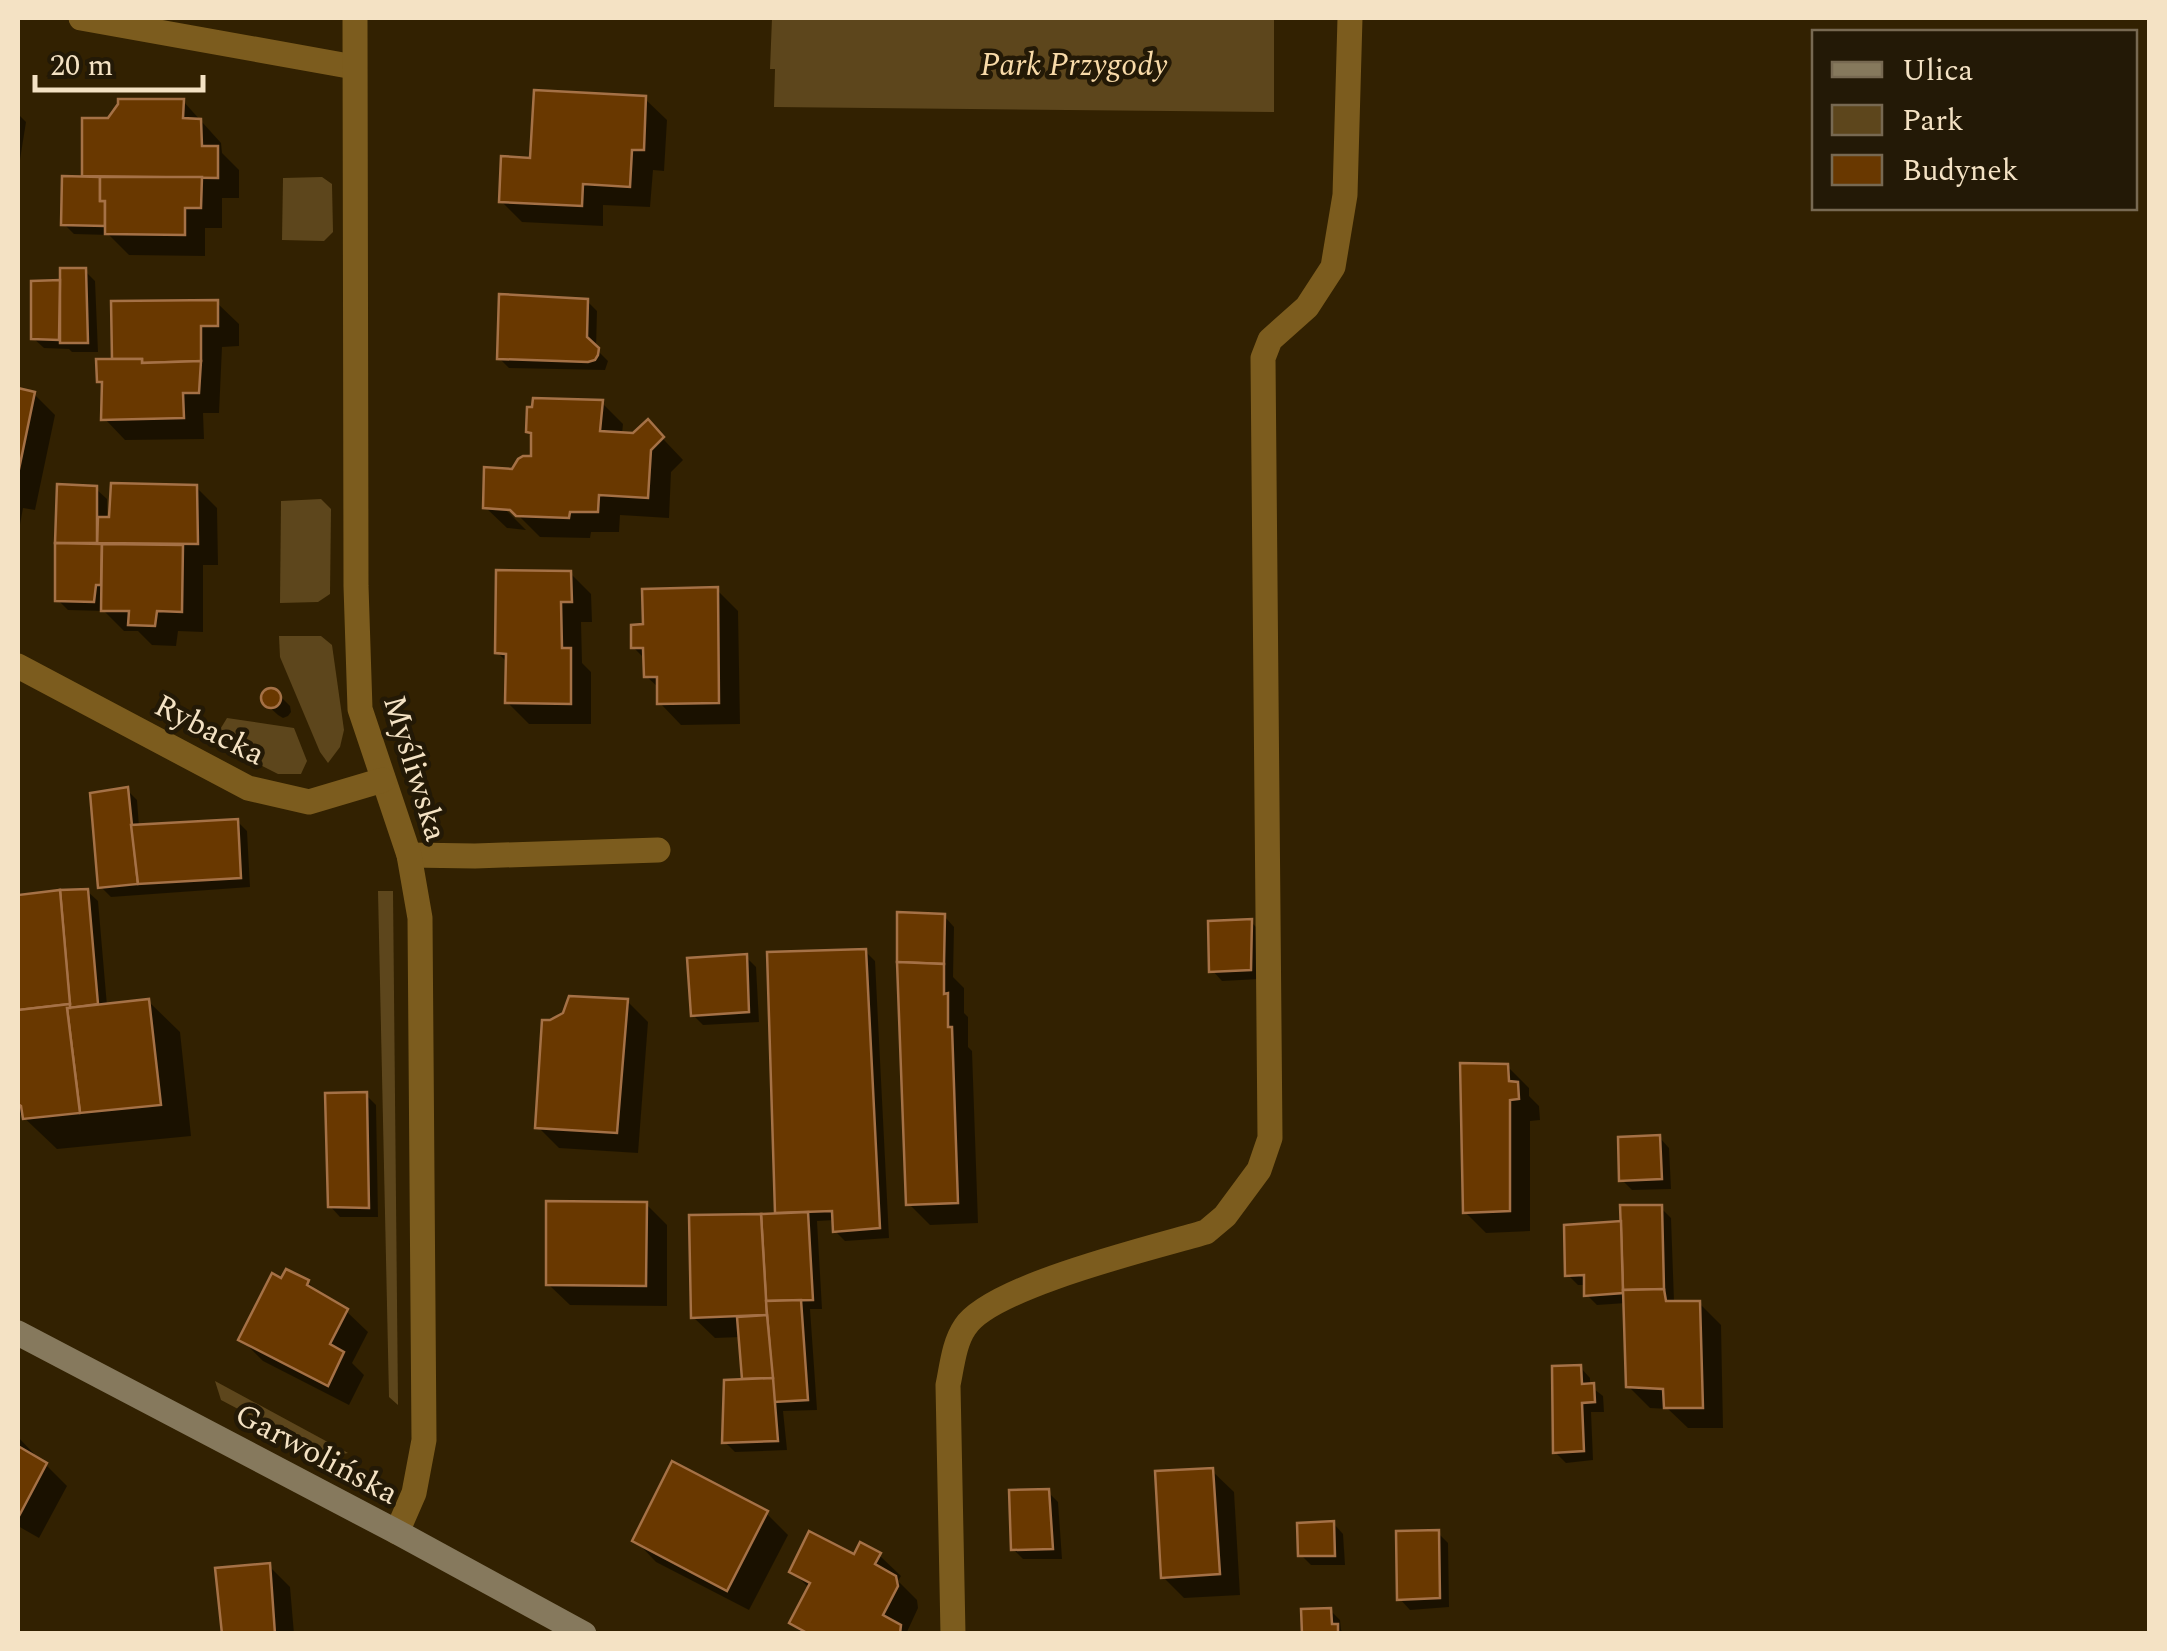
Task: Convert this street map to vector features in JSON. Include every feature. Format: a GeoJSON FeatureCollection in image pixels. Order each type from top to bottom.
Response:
{"type":"FeatureCollection","features":[{"type":"Feature","properties":{"kind":"main road","name":"Garwolińska"},"geometry":{"type":"LineString","coordinates":[[18,1333],[584,1634]]}},
{"type":"Feature","properties":{"kind":"street"},"geometry":{"type":"LineString","coordinates":[[81,18],[354,67]]}},
{"type":"Feature","properties":{"kind":"street","name":"Myśliwska"},"geometry":{"type":"LineString","coordinates":[[355,18],[356,586],[360,708],[409,854],[420,918],[424,1440],[414,1493],[397,1532]]}},
{"type":"Feature","properties":{"kind":"street"},"geometry":{"type":"LineString","coordinates":[[952,1634],[948,1386],[954,1352],[965,1326],[983,1309],[1036,1283],[1206,1232],[1226,1216],[1259,1170],[1270,1138],[1263,358],[1270,340],[1306,307],[1333,267],[1345,195],[1350,18]]}},
{"type":"Feature","properties":{"kind":"street","name":"Rybacka"},"geometry":{"type":"LineString","coordinates":[[18,666],[248,788],[310,802],[383,780]]}},
{"type":"Feature","properties":{"kind":"street"},"geometry":{"type":"LineString","coordinates":[[409,854],[475,856],[658,850]]}},
{"type":"Feature","properties":{"kind":"green space","name":"Park Przygody"},"geometry":{"type":"Polygon","coordinates":[[[772,18],[1274,18],[1274,112],[774,107],[775,69],[770,69],[772,18]]]}},
{"type":"Feature","properties":{"kind":"green space"},"geometry":{"type":"Polygon","coordinates":[[[322,177],[332,184],[333,232],[324,241],[282,240],[283,178],[322,177]]]}},
{"type":"Feature","properties":{"kind":"green space"},"geometry":{"type":"Polygon","coordinates":[[[321,499],[331,509],[330,594],[318,602],[280,603],[281,501],[321,499]]]}},
{"type":"Feature","properties":{"kind":"green space"},"geometry":{"type":"Polygon","coordinates":[[[279,636],[321,636],[332,645],[344,730],[340,747],[328,763],[280,657],[279,636]]]}},
{"type":"Feature","properties":{"kind":"green space"},"geometry":{"type":"Polygon","coordinates":[[[227,718],[294,728],[307,761],[301,774],[278,774],[213,741],[227,718]]]}},
{"type":"Feature","properties":{"kind":"green space"},"geometry":{"type":"Polygon","coordinates":[[[378,891],[393,891],[398,1405],[389,1397],[378,891]]]}},
{"type":"Feature","properties":{"kind":"green space"},"geometry":{"type":"Polygon","coordinates":[[[215,1381],[348,1453],[321,1453],[221,1400],[215,1381]]]}},
{"type":"Feature","properties":{"kind":"building"},"geometry":{"type":"Polygon","coordinates":[[[534,90],[646,96],[644,150],[632,150],[630,187],[583,184],[582,206],[499,202],[501,156],[530,158],[534,90]]]}},
{"type":"Feature","properties":{"kind":"building"},"geometry":{"type":"Polygon","coordinates":[[[118,99],[184,99],[183,118],[201,119],[202,146],[218,146],[218,178],[82,176],[82,118],[108,118],[118,99]]]}},
{"type":"Feature","properties":{"kind":"building"},"geometry":{"type":"Polygon","coordinates":[[[62,176],[100,177],[105,226],[61,225],[62,176]]]}},
{"type":"Feature","properties":{"kind":"building"},"geometry":{"type":"Polygon","coordinates":[[[100,177],[202,177],[201,208],[185,208],[185,235],[105,234],[100,177]]]}},
{"type":"Feature","properties":{"kind":"building"},"geometry":{"type":"Polygon","coordinates":[[[60,268],[86,268],[88,343],[60,343],[60,268]]]}},
{"type":"Feature","properties":{"kind":"building"},"geometry":{"type":"Polygon","coordinates":[[[60,280],[59,340],[31,339],[31,281],[60,280]]]}},
{"type":"Feature","properties":{"kind":"building"},"geometry":{"type":"Polygon","coordinates":[[[499,294],[588,299],[587,337],[599,348],[595,360],[497,359],[499,294]]]}},
{"type":"Feature","properties":{"kind":"building"},"geometry":{"type":"Polygon","coordinates":[[[218,300],[218,326],[201,326],[201,361],[142,363],[142,359],[112,359],[111,301],[218,300]]]}},
{"type":"Feature","properties":{"kind":"building"},"geometry":{"type":"Polygon","coordinates":[[[96,359],[142,359],[142,363],[201,361],[199,393],[183,393],[184,418],[101,420],[102,382],[97,382],[96,359]]]}},
{"type":"Feature","properties":{"kind":"building"},"geometry":{"type":"Polygon","coordinates":[[[18,388],[35,392],[18,474],[18,388]]]}},
{"type":"Feature","properties":{"kind":"building"},"geometry":{"type":"Polygon","coordinates":[[[533,398],[603,400],[600,431],[633,433],[648,419],[664,437],[651,450],[648,498],[599,495],[598,512],[570,512],[569,518],[516,516],[510,510],[483,508],[484,467],[512,469],[518,459],[531,456],[531,433],[526,432],[527,407],[532,407],[533,398]]]}},
{"type":"Feature","properties":{"kind":"building"},"geometry":{"type":"Polygon","coordinates":[[[111,483],[197,485],[198,544],[97,543],[98,517],[109,517],[111,483]]]}},
{"type":"Feature","properties":{"kind":"building"},"geometry":{"type":"Polygon","coordinates":[[[57,484],[97,486],[97,543],[55,543],[57,484]]]}},
{"type":"Feature","properties":{"kind":"building"},"geometry":{"type":"Polygon","coordinates":[[[55,543],[102,544],[101,585],[96,585],[94,602],[55,601],[55,543]]]}},
{"type":"Feature","properties":{"kind":"building"},"geometry":{"type":"Polygon","coordinates":[[[102,544],[183,545],[182,612],[157,611],[155,626],[128,625],[129,611],[101,611],[102,544]]]}},
{"type":"Feature","properties":{"kind":"building"},"geometry":{"type":"Polygon","coordinates":[[[496,570],[571,571],[572,602],[561,602],[562,648],[571,648],[571,704],[505,703],[506,654],[495,653],[496,570]]]}},
{"type":"Feature","properties":{"kind":"building"},"geometry":{"type":"Polygon","coordinates":[[[718,587],[719,703],[657,704],[657,677],[644,677],[643,648],[631,648],[631,625],[643,624],[642,589],[718,587]]]}},
{"type":"Feature","properties":{"kind":"building"},"geometry":{"type":"Polygon","coordinates":[[[271,688],[281,698],[271,708],[261,698],[271,688]]]}},
{"type":"Feature","properties":{"kind":"building"},"geometry":{"type":"Polygon","coordinates":[[[128,787],[138,884],[98,888],[90,793],[128,787]]]}},
{"type":"Feature","properties":{"kind":"building"},"geometry":{"type":"Polygon","coordinates":[[[238,819],[241,878],[138,884],[131,825],[238,819]]]}},
{"type":"Feature","properties":{"kind":"building"},"geometry":{"type":"Polygon","coordinates":[[[88,889],[98,1004],[70,1008],[60,890],[88,889]]]}},
{"type":"Feature","properties":{"kind":"building"},"geometry":{"type":"Polygon","coordinates":[[[60,890],[70,1004],[18,1010],[18,895],[60,890]]]}},
{"type":"Feature","properties":{"kind":"building"},"geometry":{"type":"Polygon","coordinates":[[[897,912],[945,914],[944,964],[897,962],[897,912]]]}},
{"type":"Feature","properties":{"kind":"building"},"geometry":{"type":"Polygon","coordinates":[[[1252,919],[1251,970],[1209,972],[1208,921],[1252,919]]]}},
{"type":"Feature","properties":{"kind":"building"},"geometry":{"type":"Polygon","coordinates":[[[866,949],[880,1228],[833,1232],[832,1211],[775,1213],[767,952],[866,949]]]}},
{"type":"Feature","properties":{"kind":"building"},"geometry":{"type":"Polygon","coordinates":[[[747,954],[749,1012],[691,1016],[687,958],[747,954]]]}},
{"type":"Feature","properties":{"kind":"building"},"geometry":{"type":"Polygon","coordinates":[[[897,962],[944,964],[948,1027],[952,1027],[958,1203],[906,1205],[897,962]]]}},
{"type":"Feature","properties":{"kind":"building"},"geometry":{"type":"Polygon","coordinates":[[[569,996],[628,999],[617,1133],[535,1128],[542,1020],[563,1013],[569,996]]]}},
{"type":"Feature","properties":{"kind":"building"},"geometry":{"type":"Polygon","coordinates":[[[149,999],[161,1105],[80,1113],[67,1008],[149,999]]]}},
{"type":"Feature","properties":{"kind":"building"},"geometry":{"type":"Polygon","coordinates":[[[70,1004],[67,1008],[80,1113],[23,1119],[18,1104],[18,1010],[70,1004]]]}},
{"type":"Feature","properties":{"kind":"building"},"geometry":{"type":"Polygon","coordinates":[[[1460,1063],[1508,1064],[1509,1081],[1518,1082],[1519,1099],[1510,1100],[1510,1211],[1463,1213],[1460,1063]]]}},
{"type":"Feature","properties":{"kind":"building"},"geometry":{"type":"Polygon","coordinates":[[[367,1092],[369,1208],[328,1207],[325,1093],[367,1092]]]}},
{"type":"Feature","properties":{"kind":"building"},"geometry":{"type":"Polygon","coordinates":[[[1660,1135],[1662,1179],[1619,1181],[1618,1137],[1660,1135]]]}},
{"type":"Feature","properties":{"kind":"building"},"geometry":{"type":"Polygon","coordinates":[[[546,1201],[647,1202],[646,1286],[546,1285],[546,1201]]]}},
{"type":"Feature","properties":{"kind":"building"},"geometry":{"type":"Polygon","coordinates":[[[1620,1205],[1662,1205],[1664,1289],[1623,1290],[1620,1205]]]}},
{"type":"Feature","properties":{"kind":"building"},"geometry":{"type":"Polygon","coordinates":[[[808,1212],[813,1300],[766,1301],[761,1214],[808,1212]]]}},
{"type":"Feature","properties":{"kind":"building"},"geometry":{"type":"Polygon","coordinates":[[[761,1214],[767,1315],[691,1318],[689,1215],[761,1214]]]}},
{"type":"Feature","properties":{"kind":"building"},"geometry":{"type":"Polygon","coordinates":[[[1621,1221],[1623,1293],[1584,1296],[1584,1275],[1565,1276],[1564,1225],[1621,1221]]]}},
{"type":"Feature","properties":{"kind":"building"},"geometry":{"type":"Polygon","coordinates":[[[286,1269],[309,1280],[307,1285],[348,1309],[330,1344],[344,1352],[328,1386],[238,1340],[272,1273],[281,1278],[286,1269]]]}},
{"type":"Feature","properties":{"kind":"building"},"geometry":{"type":"Polygon","coordinates":[[[1664,1289],[1666,1301],[1700,1301],[1703,1408],[1664,1408],[1663,1389],[1626,1387],[1623,1290],[1664,1289]]]}},
{"type":"Feature","properties":{"kind":"building"},"geometry":{"type":"Polygon","coordinates":[[[801,1300],[808,1400],[774,1402],[766,1301],[801,1300]]]}},
{"type":"Feature","properties":{"kind":"building"},"geometry":{"type":"Polygon","coordinates":[[[767,1315],[773,1378],[742,1379],[737,1317],[767,1315]]]}},
{"type":"Feature","properties":{"kind":"building"},"geometry":{"type":"Polygon","coordinates":[[[1581,1365],[1582,1384],[1594,1383],[1595,1402],[1582,1403],[1584,1451],[1553,1453],[1552,1366],[1581,1365]]]}},
{"type":"Feature","properties":{"kind":"building"},"geometry":{"type":"Polygon","coordinates":[[[773,1378],[778,1441],[722,1443],[724,1380],[773,1378]]]}},
{"type":"Feature","properties":{"kind":"building"},"geometry":{"type":"Polygon","coordinates":[[[18,1446],[47,1463],[18,1518],[18,1446]]]}},
{"type":"Feature","properties":{"kind":"building"},"geometry":{"type":"Polygon","coordinates":[[[672,1461],[768,1511],[727,1591],[632,1541],[672,1461]]]}},
{"type":"Feature","properties":{"kind":"building"},"geometry":{"type":"Polygon","coordinates":[[[1213,1468],[1220,1574],[1161,1578],[1155,1471],[1213,1468]]]}},
{"type":"Feature","properties":{"kind":"building"},"geometry":{"type":"Polygon","coordinates":[[[1049,1489],[1053,1549],[1011,1550],[1009,1490],[1049,1489]]]}},
{"type":"Feature","properties":{"kind":"building"},"geometry":{"type":"Polygon","coordinates":[[[1334,1521],[1335,1556],[1298,1556],[1297,1523],[1334,1521]]]}},
{"type":"Feature","properties":{"kind":"building"},"geometry":{"type":"Polygon","coordinates":[[[1439,1530],[1440,1598],[1397,1600],[1396,1531],[1439,1530]]]}},
{"type":"Feature","properties":{"kind":"building"},"geometry":{"type":"Polygon","coordinates":[[[809,1531],[854,1554],[860,1542],[881,1553],[875,1564],[896,1576],[898,1586],[883,1615],[901,1625],[900,1634],[809,1634],[789,1623],[810,1583],[789,1572],[809,1531]]]}},
{"type":"Feature","properties":{"kind":"building"},"geometry":{"type":"Polygon","coordinates":[[[270,1563],[275,1634],[222,1634],[215,1568],[270,1563]]]}},
{"type":"Feature","properties":{"kind":"building"},"geometry":{"type":"Polygon","coordinates":[[[1331,1608],[1332,1624],[1338,1624],[1338,1634],[1302,1634],[1301,1609],[1331,1608]]]}}]}
